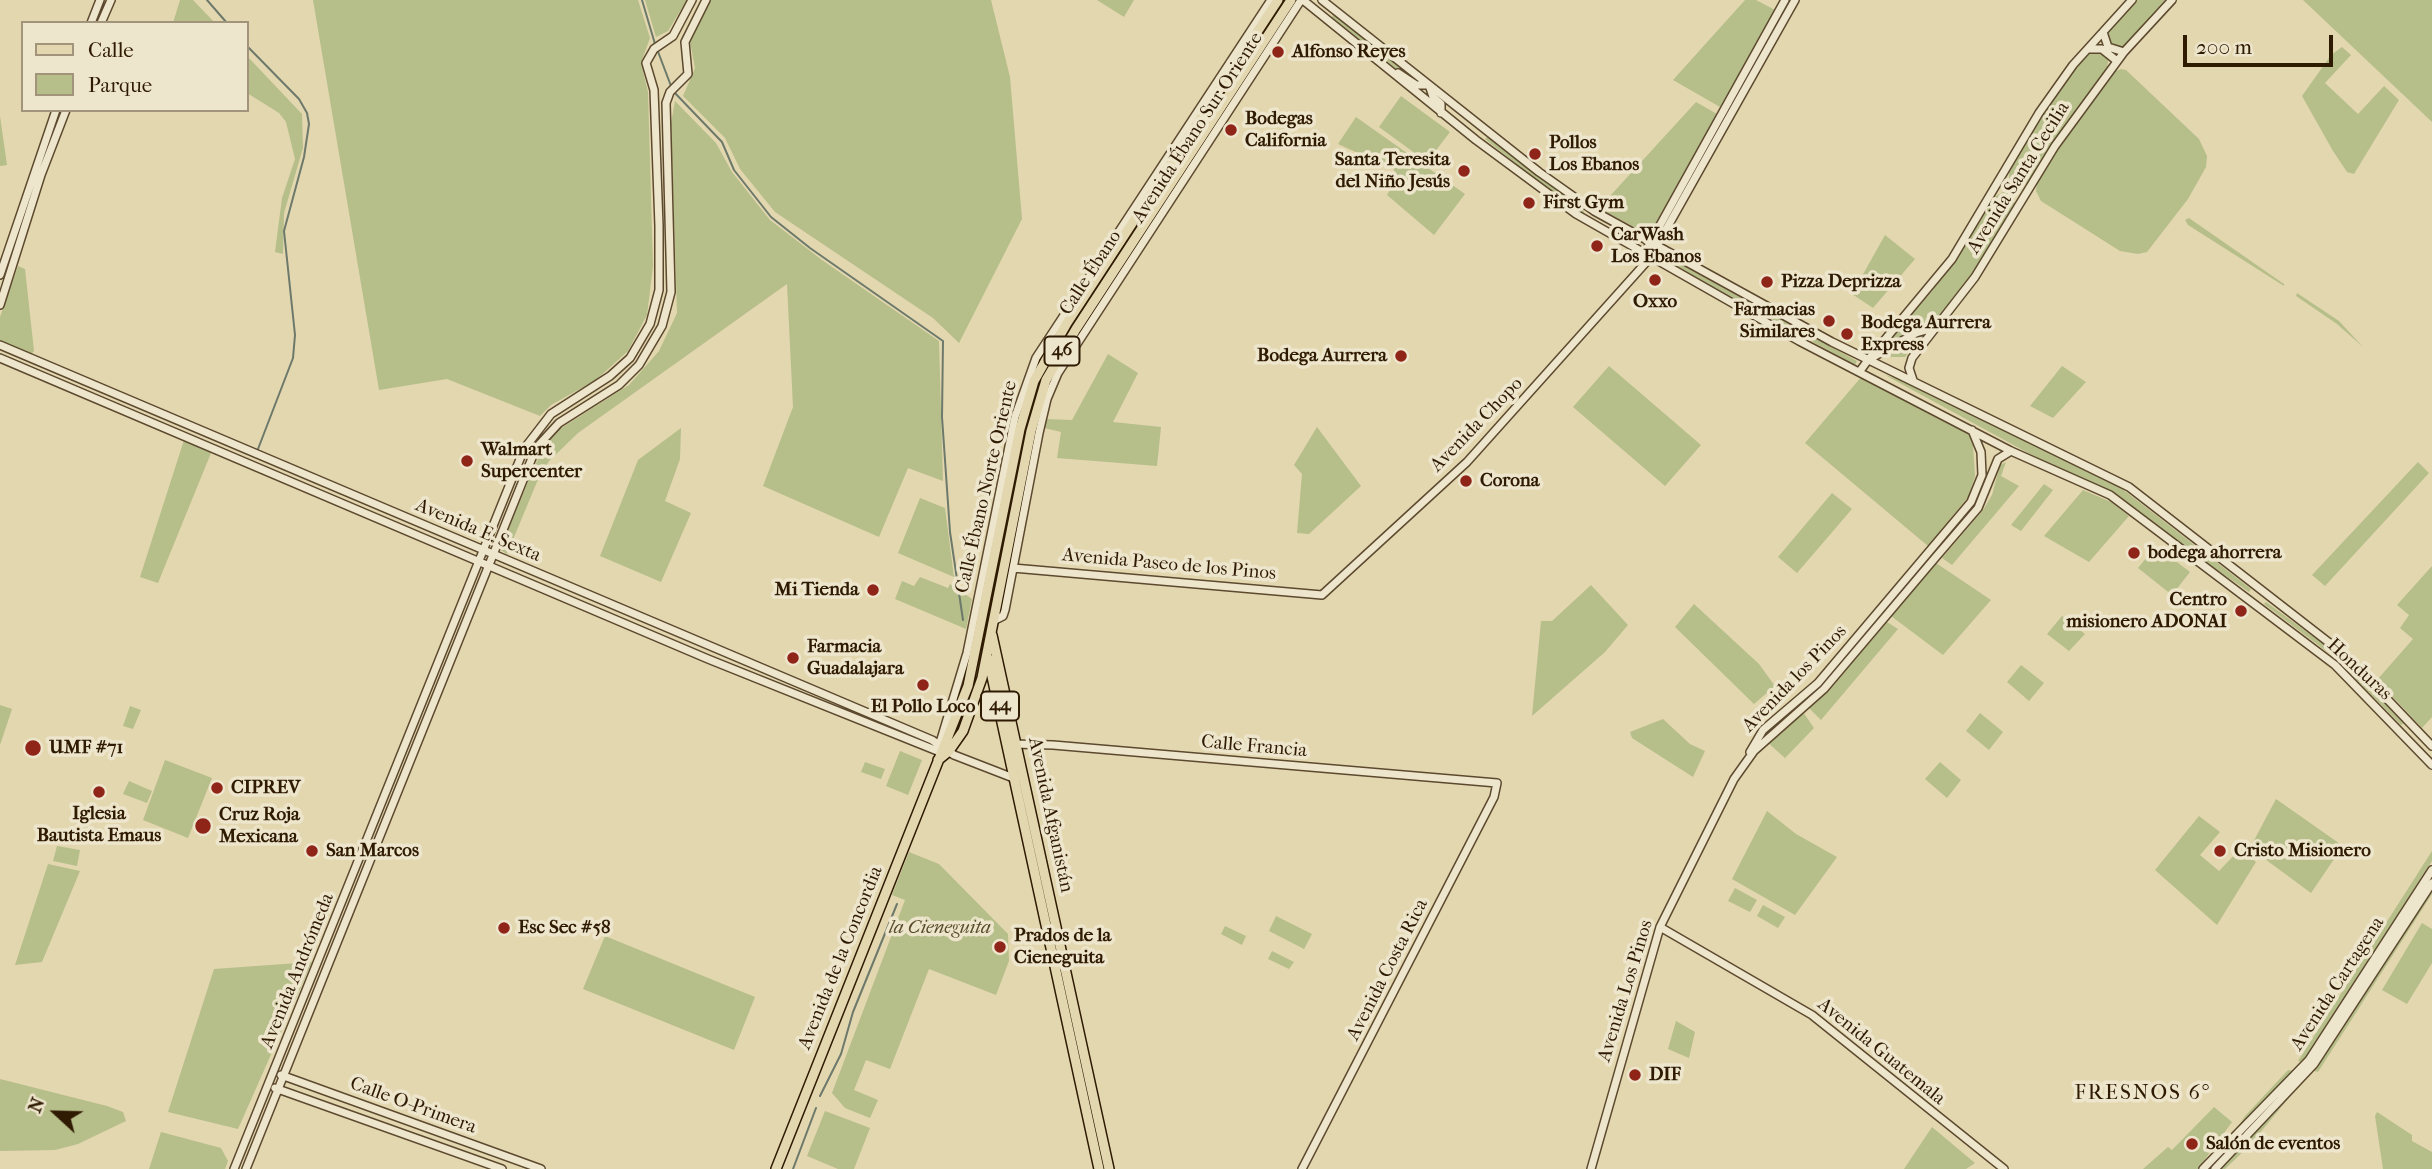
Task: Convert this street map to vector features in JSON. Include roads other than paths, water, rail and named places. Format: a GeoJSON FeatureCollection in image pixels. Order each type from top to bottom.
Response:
{"type":"FeatureCollection","features":[{"type":"Feature","properties":{"kind":"main road","name":"Calle Ébano"},"geometry":{"type":"LineString","coordinates":[[944,752],[968,686],[981,635],[991,582],[992,548],[1020,429],[1041,365],[1278,0]]}},
{"type":"Feature","properties":{"kind":"main road","name":"Calle Ébano"},"geometry":{"type":"LineString","coordinates":[[944,752],[971,712],[987,655],[1020,508],[1039,398],[1055,361],[1291,0]]}},
{"type":"Feature","properties":{"kind":"main road"},"geometry":{"type":"LineString","coordinates":[[979,592],[991,582]]}},
{"type":"Feature","properties":{"kind":"main road","name":"Avenida Afganistán"},"geometry":{"type":"LineString","coordinates":[[992,634],[1019,780],[1099,1169]]}},
{"type":"Feature","properties":{"kind":"main road","name":"Avenida Afganistán"},"geometry":{"type":"LineString","coordinates":[[981,635],[1012,744]]}},
{"type":"Feature","properties":{"kind":"main road","name":"Avenida de la Concordia"},"geometry":{"type":"LineString","coordinates":[[776,1169],[944,752]]}},
{"type":"Feature","properties":{"kind":"main road","name":"Avenida Afganistán"},"geometry":{"type":"LineString","coordinates":[[1019,780],[1109,1169]]}},
{"type":"Feature","properties":{"kind":"street"},"geometry":{"type":"LineString","coordinates":[[92,21],[100,0]]}},
{"type":"Feature","properties":{"kind":"street"},"geometry":{"type":"LineString","coordinates":[[103,21],[111,0]]}},
{"type":"Feature","properties":{"kind":"street"},"geometry":{"type":"LineString","coordinates":[[692,0],[666,41],[653,49],[646,63],[652,85],[670,92],[678,86],[689,68],[685,47],[689,32],[706,0]]}},
{"type":"Feature","properties":{"kind":"street","name":"Calle Ébano Norte Oriente"},"geometry":{"type":"LineString","coordinates":[[944,752],[979,592],[992,548],[1021,395],[1036,358],[1271,0]]}},
{"type":"Feature","properties":{"kind":"street"},"geometry":{"type":"LineString","coordinates":[[1302,0],[1391,71],[1416,85],[1429,85]]}},
{"type":"Feature","properties":{"kind":"street","name":"Avenida Ébano Sur Oriente"},"geometry":{"type":"LineString","coordinates":[[995,620],[1004,614],[1020,508],[1047,399],[1058,373],[1302,0]]}},
{"type":"Feature","properties":{"kind":"street"},"geometry":{"type":"LineString","coordinates":[[1322,0],[1566,193],[1868,360],[2129,487],[2257,590],[2257,595],[2250,600]]}},
{"type":"Feature","properties":{"kind":"street","name":"Avenida Chopo"},"geometry":{"type":"LineString","coordinates":[[1654,244],[1785,0]]}},
{"type":"Feature","properties":{"kind":"street","name":"Avenida Chopo"},"geometry":{"type":"LineString","coordinates":[[1322,595],[1467,462],[1642,264],[1795,0]]}},
{"type":"Feature","properties":{"kind":"street","name":"Avenida Santa Cecilia"},"geometry":{"type":"LineString","coordinates":[[1860,371],[1952,259],[2039,113],[2088,49],[2132,0]]}},
{"type":"Feature","properties":{"kind":"street","name":"Avenida Santa Cecilia"},"geometry":{"type":"LineString","coordinates":[[1913,381],[1909,368],[1912,358],[1939,326],[1994,249],[2055,146],[2124,52],[2172,0]]}},
{"type":"Feature","properties":{"kind":"street"},"geometry":{"type":"LineString","coordinates":[[2103,31],[2108,47],[2124,52]]}},
{"type":"Feature","properties":{"kind":"street"},"geometry":{"type":"LineString","coordinates":[[666,41],[685,47]]}},
{"type":"Feature","properties":{"kind":"street"},"geometry":{"type":"LineString","coordinates":[[2088,49],[2102,49],[2117,61]]}},
{"type":"Feature","properties":{"kind":"street","name":"Honduras"},"geometry":{"type":"LineString","coordinates":[[1391,71],[1441,113],[1558,202],[1647,255],[2011,451],[2109,495],[2335,665],[2432,765]]}},
{"type":"Feature","properties":{"kind":"street","name":"Avenida Andrómeda"},"geometry":{"type":"LineString","coordinates":[[234,1169],[524,449],[539,425],[610,376],[630,358],[650,324],[659,290],[652,85]]}},
{"type":"Feature","properties":{"kind":"street"},"geometry":{"type":"LineString","coordinates":[[1429,85],[1433,97],[1441,104],[1441,113]]}},
{"type":"Feature","properties":{"kind":"street","name":"Avenida Andrómeda"},"geometry":{"type":"LineString","coordinates":[[246,1169],[536,448],[559,423],[619,385],[639,365],[662,326],[671,292],[666,103],[670,92]]}},
{"type":"Feature","properties":{"kind":"street"},"geometry":{"type":"LineString","coordinates":[[0,275],[55,112]]}},
{"type":"Feature","properties":{"kind":"street"},"geometry":{"type":"LineString","coordinates":[[0,305],[41,175],[65,112]]}},
{"type":"Feature","properties":{"kind":"street"},"geometry":{"type":"LineString","coordinates":[[1904,318],[1908,330],[1916,333]]}},
{"type":"Feature","properties":{"kind":"street"},"geometry":{"type":"LineString","coordinates":[[1868,360],[1916,333],[1939,326]]}},
{"type":"Feature","properties":{"kind":"street","name":"Avenida E. Sexta"},"geometry":{"type":"LineString","coordinates":[[0,345],[483,550],[944,752]]}},
{"type":"Feature","properties":{"kind":"street","name":"Avenida E. Sexta"},"geometry":{"type":"LineString","coordinates":[[0,358],[488,564],[944,752]]}},
{"type":"Feature","properties":{"kind":"street","name":"Avenida los Pinos"},"geometry":{"type":"LineString","coordinates":[[1749,756],[1763,730],[1818,683],[1961,516],[1979,486],[1981,452],[1978,438],[1971,428]]}},
{"type":"Feature","properties":{"kind":"street","name":"Avenida los Pinos"},"geometry":{"type":"LineString","coordinates":[[1749,756],[1824,689],[1978,508],[1988,489],[1997,459],[2011,451]]}},
{"type":"Feature","properties":{"kind":"street"},"geometry":{"type":"LineString","coordinates":[[1979,486],[1988,489]]}},
{"type":"Feature","properties":{"kind":"street","name":"Honduras"},"geometry":{"type":"LineString","coordinates":[[2230,566],[2345,655],[2430,744]]}},
{"type":"Feature","properties":{"kind":"street","name":"Avenida Paseo de los Pinos"},"geometry":{"type":"LineString","coordinates":[[1013,568],[1322,595]]}},
{"type":"Feature","properties":{"kind":"street"},"geometry":{"type":"LineString","coordinates":[[2401,731],[2410,724]]}},
{"type":"Feature","properties":{"kind":"street","name":"Calle Francia"},"geometry":{"type":"LineString","coordinates":[[1012,744],[1497,783]]}},
{"type":"Feature","properties":{"kind":"street"},"geometry":{"type":"LineString","coordinates":[[2415,747],[2430,744]]}},
{"type":"Feature","properties":{"kind":"street"},"geometry":{"type":"LineString","coordinates":[[944,752],[1019,780]]}},
{"type":"Feature","properties":{"kind":"street","name":"Avenida Los Pinos"},"geometry":{"type":"LineString","coordinates":[[1591,1169],[1660,927],[1749,756]]}},
{"type":"Feature","properties":{"kind":"street","name":"Avenida Costa Rica"},"geometry":{"type":"LineString","coordinates":[[1302,1169],[1494,797],[1497,783]]}},
{"type":"Feature","properties":{"kind":"street","name":"Avenida Cartagena"},"geometry":{"type":"LineString","coordinates":[[2203,1169],[2309,1060],[2432,870]]}},
{"type":"Feature","properties":{"kind":"street","name":"Avenida Cartagena"},"geometry":{"type":"LineString","coordinates":[[2215,1169],[2314,1064],[2432,883]]}},
{"type":"Feature","properties":{"kind":"street","name":"Avenida Guatemala"},"geometry":{"type":"LineString","coordinates":[[1660,927],[1812,1015],[2004,1169]]}},
{"type":"Feature","properties":{"kind":"street","name":"Calle O-Primera"},"geometry":{"type":"LineString","coordinates":[[274,1073],[541,1169]]}},
{"type":"Feature","properties":{"kind":"street","name":"Calle O-Primera"},"geometry":{"type":"LineString","coordinates":[[268,1086],[502,1169]]}},
{"type":"Feature","properties":{"kind":"waterway"},"geometry":{"type":"LineString","coordinates":[[207,0],[225,21]]}},
{"type":"Feature","properties":{"kind":"waterway"},"geometry":{"type":"LineString","coordinates":[[642,0],[655,44]]}},
{"type":"Feature","properties":{"kind":"waterway"},"geometry":{"type":"LineString","coordinates":[[248,47],[299,99],[307,113],[309,124],[304,157],[284,231],[295,335],[293,358],[258,449]]}},
{"type":"Feature","properties":{"kind":"waterway"},"geometry":{"type":"LineString","coordinates":[[657,49],[671,86]]}},
{"type":"Feature","properties":{"kind":"waterway"},"geometry":{"type":"LineString","coordinates":[[673,91],[722,142],[734,170],[771,217],[810,248],[943,341],[942,417],[950,532],[963,620]]}},
{"type":"Feature","properties":{"kind":"waterway"},"geometry":{"type":"LineString","coordinates":[[820,1096],[841,1054],[853,1012],[897,904]]}},
{"type":"Feature","properties":{"kind":"waterway"},"geometry":{"type":"LineString","coordinates":[[793,1169],[816,1108]]}},
{"type":"Feature","properties":{"kind":"place","name":"Alfonso Reyes"},"geometry":{"type":"Point","coordinates":[1278,52]}},
{"type":"Feature","properties":{"kind":"place","name":"Bodegas California"},"geometry":{"type":"Point","coordinates":[1231,130]}},
{"type":"Feature","properties":{"kind":"place","name":"Pollos Los Ebanos"},"geometry":{"type":"Point","coordinates":[1535,154]}},
{"type":"Feature","properties":{"kind":"place","name":"Santa Teresita del Niño Jesús"},"geometry":{"type":"Point","coordinates":[1464,171]}},
{"type":"Feature","properties":{"kind":"place","name":"First Gym"},"geometry":{"type":"Point","coordinates":[1529,203]}},
{"type":"Feature","properties":{"kind":"place","name":"CarWash Los Ebanos"},"geometry":{"type":"Point","coordinates":[1597,246]}},
{"type":"Feature","properties":{"kind":"place","name":"Oxxo"},"geometry":{"type":"Point","coordinates":[1655,280]}},
{"type":"Feature","properties":{"kind":"place","name":"Pizza Deprizza"},"geometry":{"type":"Point","coordinates":[1767,282]}},
{"type":"Feature","properties":{"kind":"place","name":"Farmacias Similares"},"geometry":{"type":"Point","coordinates":[1829,321]}},
{"type":"Feature","properties":{"kind":"place","name":"Bodega Aurrera Express"},"geometry":{"type":"Point","coordinates":[1847,334]}},
{"type":"Feature","properties":{"kind":"place","name":"Bodega Aurrera"},"geometry":{"type":"Point","coordinates":[1401,356]}},
{"type":"Feature","properties":{"kind":"place","name":"Walmart Supercenter"},"geometry":{"type":"Point","coordinates":[467,461]}},
{"type":"Feature","properties":{"kind":"place","name":"Corona"},"geometry":{"type":"Point","coordinates":[1466,481]}},
{"type":"Feature","properties":{"kind":"place","name":"bodega ahorrera"},"geometry":{"type":"Point","coordinates":[2134,553]}},
{"type":"Feature","properties":{"kind":"place","name":"Mi Tienda"},"geometry":{"type":"Point","coordinates":[873,590]}},
{"type":"Feature","properties":{"kind":"place","name":"Centro misionero ADONAI"},"geometry":{"type":"Point","coordinates":[2241,611]}},
{"type":"Feature","properties":{"kind":"place","name":"Farmacia Guadalajara"},"geometry":{"type":"Point","coordinates":[793,658]}},
{"type":"Feature","properties":{"kind":"place","name":"El Pollo Loco"},"geometry":{"type":"Point","coordinates":[923,685]}},
{"type":"Feature","properties":{"kind":"place","name":"UMF #71"},"geometry":{"type":"Point","coordinates":[33,748]}},
{"type":"Feature","properties":{"kind":"place","name":"CIPREV"},"geometry":{"type":"Point","coordinates":[217,788]}},
{"type":"Feature","properties":{"kind":"place","name":"Iglesia Bautista Emaus"},"geometry":{"type":"Point","coordinates":[99,792]}},
{"type":"Feature","properties":{"kind":"place","name":"Cruz Roja Mexicana"},"geometry":{"type":"Point","coordinates":[203,826]}},
{"type":"Feature","properties":{"kind":"place","name":"San Marcos"},"geometry":{"type":"Point","coordinates":[312,851]}},
{"type":"Feature","properties":{"kind":"place","name":"Cristo Misionero"},"geometry":{"type":"Point","coordinates":[2220,851]}},
{"type":"Feature","properties":{"kind":"place","name":"Esc Sec #58"},"geometry":{"type":"Point","coordinates":[504,928]}},
{"type":"Feature","properties":{"kind":"place","name":"Prados de la Cieneguita"},"geometry":{"type":"Point","coordinates":[1000,947]}},
{"type":"Feature","properties":{"kind":"place","name":"DIF"},"geometry":{"type":"Point","coordinates":[1635,1075]}},
{"type":"Feature","properties":{"kind":"place","name":"Salón de eventos"},"geometry":{"type":"Point","coordinates":[2192,1144]}},
{"type":"Feature","properties":{"kind":"district","name":"FRESNOS 6°"},"geometry":{"type":"Point","coordinates":[2143,1094]}},
{"type":"Feature","properties":{"kind":"park label","name":"la Cieneguita"},"geometry":{"type":"Point","coordinates":[940,928]}}]}
